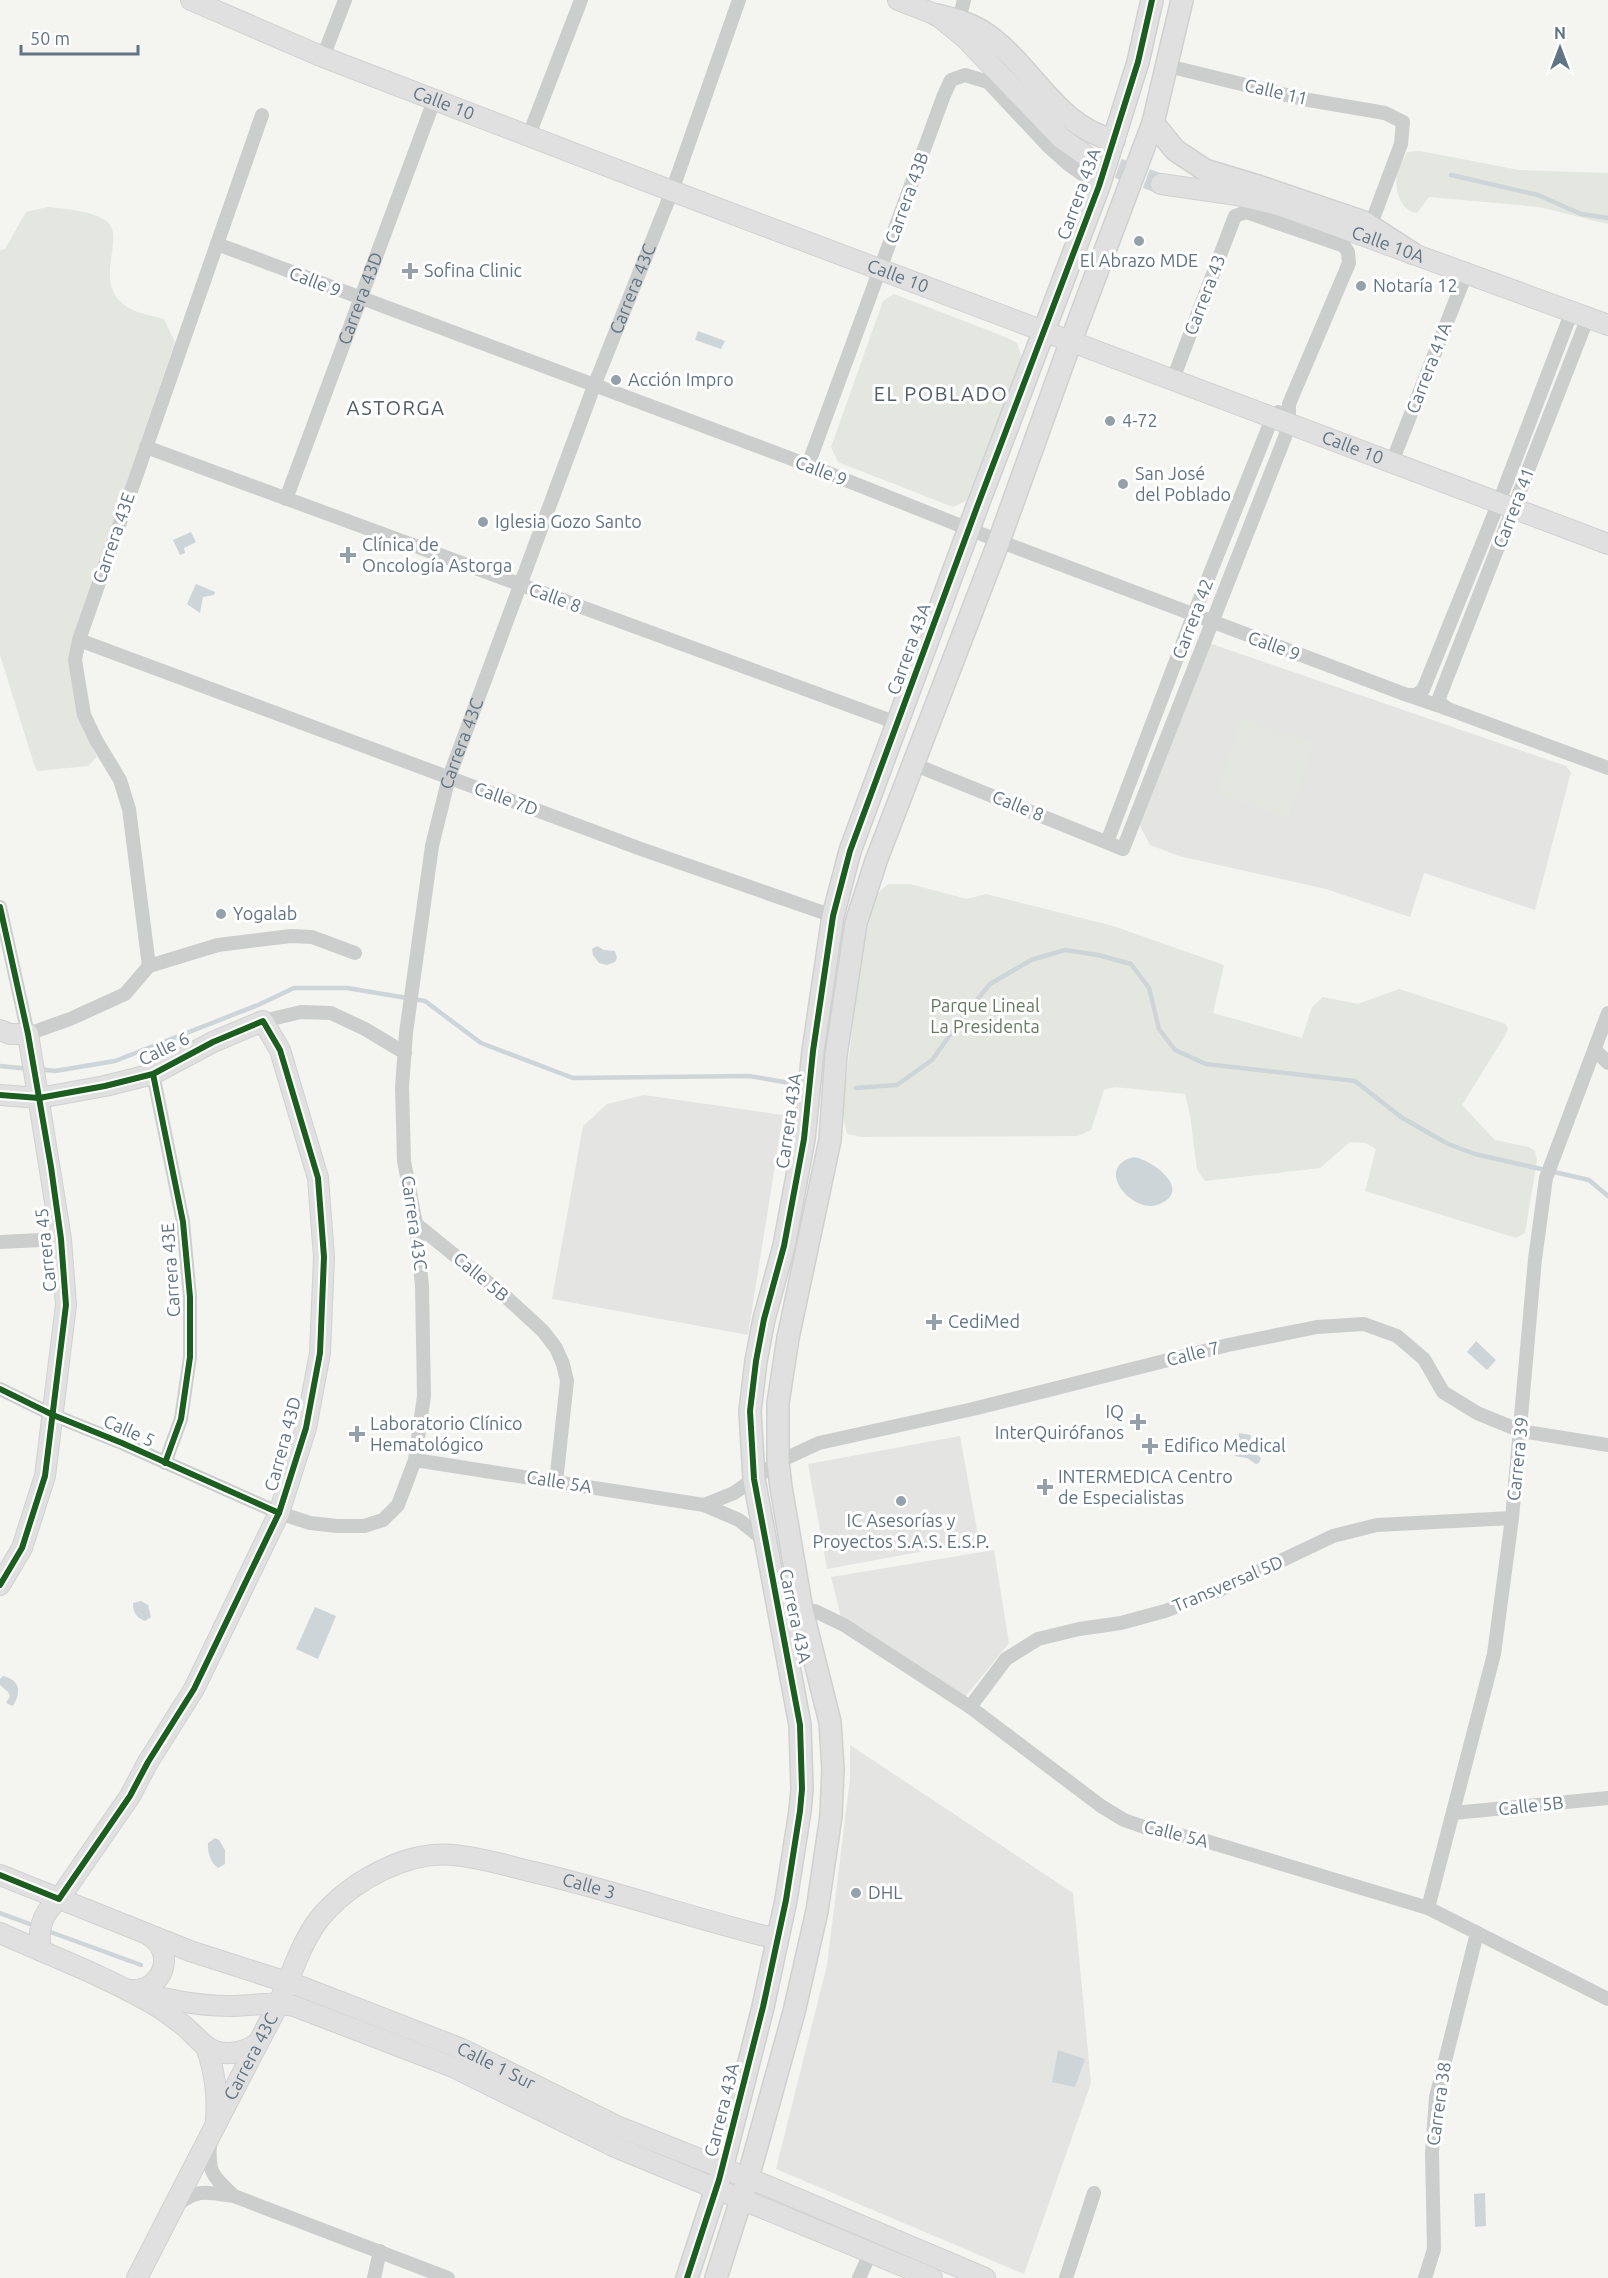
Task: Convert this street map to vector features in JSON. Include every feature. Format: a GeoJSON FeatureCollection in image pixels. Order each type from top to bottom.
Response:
{"type":"FeatureCollection","features":[{"type":"Feature","properties":{"kind":"main road","name":"Carrera 43A"},"geometry":{"type":"LineString","coordinates":[[687,2278],[719,2178],[763,2007],[796,1840],[802,1789],[800,1725],[753,1479],[750,1439],[752,1384],[764,1320],[784,1246],[804,1139],[813,1051],[833,916],[850,851],[1099,186],[1140,54],[1152,0]]}},
{"type":"Feature","properties":{"kind":"main road","name":"Carrera 43A"},"geometry":{"type":"LineString","coordinates":[[716,2278],[742,2199],[794,2012],[809,1950],[831,1816],[833,1769],[830,1722],[802,1610],[778,1462],[778,1403],[830,1140],[836,1055],[856,923],[876,861],[999,541],[1071,340],[1153,123],[1182,0]]}},
{"type":"Feature","properties":{"kind":"main road"},"geometry":{"type":"LineString","coordinates":[[937,15],[962,10],[981,31],[1005,50],[1056,104],[1084,128],[1100,137],[1114,140]]}},
{"type":"Feature","properties":{"kind":"main road"},"geometry":{"type":"LineString","coordinates":[[1153,123],[1175,150],[1205,170],[1364,222],[1412,253]]}},
{"type":"Feature","properties":{"kind":"street","name":"Calle 10"},"geometry":{"type":"LineString","coordinates":[[191,0],[323,57],[435,98],[672,191],[1173,379],[1284,414],[1392,462],[1608,544]]}},
{"type":"Feature","properties":{"kind":"street"},"geometry":{"type":"LineString","coordinates":[[323,57],[345,0]]}},
{"type":"Feature","properties":{"kind":"street"},"geometry":{"type":"LineString","coordinates":[[529,135],[582,0]]}},
{"type":"Feature","properties":{"kind":"street","name":"Carrera 43C"},"geometry":{"type":"LineString","coordinates":[[383,1520],[398,1505],[415,1460],[424,1396],[422,1286],[416,1224],[404,1161],[402,1088],[406,1033],[432,846],[449,777],[594,386],[672,191],[739,0]]}},
{"type":"Feature","properties":{"kind":"street"},"geometry":{"type":"LineString","coordinates":[[898,0],[937,15],[973,45],[1062,138],[1088,157]]}},
{"type":"Feature","properties":{"kind":"street","name":"Calle 11"},"geometry":{"type":"LineString","coordinates":[[1168,66],[1303,99],[1385,113],[1403,122],[1401,144],[1374,216],[1364,222]]}},
{"type":"Feature","properties":{"kind":"street","name":"Carrera 43B"},"geometry":{"type":"LineString","coordinates":[[808,465],[951,80],[965,75],[988,82],[1048,146],[1068,164],[1099,186]]}},
{"type":"Feature","properties":{"kind":"street","name":"Carrera 43D"},"geometry":{"type":"LineString","coordinates":[[286,499],[435,98]]}},
{"type":"Feature","properties":{"kind":"street","name":"Carrera 43E"},"geometry":{"type":"LineString","coordinates":[[149,966],[129,808],[120,780],[84,715],[75,660],[79,640],[262,115]]}},
{"type":"Feature","properties":{"kind":"street","name":"Calle 10A"},"geometry":{"type":"LineString","coordinates":[[1161,184],[1237,195],[1282,206],[1608,325]]}},
{"type":"Feature","properties":{"kind":"street","name":"Calle 10A"},"geometry":{"type":"LineString","coordinates":[[1240,214],[1246,212],[1333,242],[1344,246],[1348,252]]}},
{"type":"Feature","properties":{"kind":"street","name":"Carrera 43"},"geometry":{"type":"LineString","coordinates":[[1173,379],[1235,216],[1240,214]]}},
{"type":"Feature","properties":{"kind":"street","name":"Calle 9"},"geometry":{"type":"LineString","coordinates":[[217,244],[808,465],[1194,616],[1407,695],[1443,704]]}},
{"type":"Feature","properties":{"kind":"street","name":"Carrera 42"},"geometry":{"type":"LineString","coordinates":[[1107,842],[1194,616],[1349,263],[1348,252]]}},
{"type":"Feature","properties":{"kind":"street","name":"Carrera 41A"},"geometry":{"type":"LineString","coordinates":[[1392,462],[1466,274]]}},
{"type":"Feature","properties":{"kind":"street","name":"Carrera 41"},"geometry":{"type":"LineString","coordinates":[[1443,704],[1507,504],[1580,314]]}},
{"type":"Feature","properties":{"kind":"street","name":"Carrera 42"},"geometry":{"type":"LineString","coordinates":[[1123,849],[1211,622],[1284,414]]}},
{"type":"Feature","properties":{"kind":"street","name":"Calle 8"},"geometry":{"type":"LineString","coordinates":[[146,447],[897,723]]}},
{"type":"Feature","properties":{"kind":"street","name":"Carrera 41"},"geometry":{"type":"LineString","coordinates":[[1407,695],[1416,695],[1423,690],[1507,504]]}},
{"type":"Feature","properties":{"kind":"street","name":"Calle 7D"},"geometry":{"type":"LineString","coordinates":[[79,640],[640,849],[833,916]]}},
{"type":"Feature","properties":{"kind":"street"},"geometry":{"type":"LineString","coordinates":[[1443,704],[1608,768]]}},
{"type":"Feature","properties":{"kind":"street","name":"Calle 8"},"geometry":{"type":"LineString","coordinates":[[913,764],[1123,849]]}},
{"type":"Feature","properties":{"kind":"street","name":"Carrera 45"},"geometry":{"type":"LineString","coordinates":[[0,907],[38,1089],[61,1239],[66,1305],[45,1476],[39,1502],[22,1548],[0,1585]]}},
{"type":"Feature","properties":{"kind":"street"},"geometry":{"type":"LineString","coordinates":[[0,1030],[29,1039],[124,993],[149,966],[218,945],[291,936],[312,937],[355,953]]}},
{"type":"Feature","properties":{"kind":"street","name":"Calle 6"},"geometry":{"type":"LineString","coordinates":[[0,1095],[38,1089],[105,1086],[153,1074],[213,1042],[263,1021],[301,1012],[332,1013],[365,1029],[405,1053]]}},
{"type":"Feature","properties":{"kind":"street","name":"Carrera 39"},"geometry":{"type":"LineString","coordinates":[[1428,1908],[1494,1654],[1512,1518],[1535,1259],[1547,1174],[1608,1013]]}},
{"type":"Feature","properties":{"kind":"street","name":"Carrera 43D"},"geometry":{"type":"LineString","coordinates":[[41,1951],[40,1928],[50,1907],[59,1899],[130,1796],[148,1762],[194,1689],[279,1513],[306,1428],[320,1353],[324,1257],[318,1178],[280,1050],[263,1021]]}},
{"type":"Feature","properties":{"kind":"street"},"geometry":{"type":"LineString","coordinates":[[1595,1050],[1608,1063]]}},
{"type":"Feature","properties":{"kind":"street","name":"Carrera 43E"},"geometry":{"type":"LineString","coordinates":[[153,1074],[183,1222],[190,1297],[190,1357],[181,1419],[165,1463]]}},
{"type":"Feature","properties":{"kind":"street","name":"Calle 5B"},"geometry":{"type":"LineString","coordinates":[[416,1224],[506,1297],[543,1331],[556,1348],[567,1381],[556,1482]]}},
{"type":"Feature","properties":{"kind":"street"},"geometry":{"type":"LineString","coordinates":[[0,1242],[61,1239]]}},
{"type":"Feature","properties":{"kind":"street","name":"Calle 7"},"geometry":{"type":"LineString","coordinates":[[753,1479],[778,1462],[819,1443],[973,1410],[1228,1346],[1317,1327],[1364,1324],[1397,1336],[1406,1343],[1424,1359],[1443,1392],[1477,1413],[1521,1431],[1608,1445]]}},
{"type":"Feature","properties":{"kind":"street","name":"Calle 5"},"geometry":{"type":"LineString","coordinates":[[0,1389],[53,1415],[279,1513],[310,1523],[337,1526],[363,1526],[383,1520]]}},
{"type":"Feature","properties":{"kind":"street","name":"Calle 5A"},"geometry":{"type":"LineString","coordinates":[[415,1460],[704,1505],[739,1520],[764,1540]]}},
{"type":"Feature","properties":{"kind":"street"},"geometry":{"type":"LineString","coordinates":[[704,1505],[734,1493],[753,1479]]}},
{"type":"Feature","properties":{"kind":"street","name":"Transversal 5D"},"geometry":{"type":"LineString","coordinates":[[970,1707],[1006,1659],[1038,1639],[1079,1629],[1121,1623],[1165,1611],[1222,1589],[1333,1536],[1377,1525],[1512,1518]]}},
{"type":"Feature","properties":{"kind":"street","name":"Calle 5A"},"geometry":{"type":"LineString","coordinates":[[779,1614],[802,1610],[815,1611],[828,1616],[970,1707],[1101,1806],[1124,1820],[1206,1841],[1428,1908],[1608,1999]]}},
{"type":"Feature","properties":{"kind":"street","name":"Calle 5B"},"geometry":{"type":"LineString","coordinates":[[1454,1813],[1608,1798]]}},
{"type":"Feature","properties":{"kind":"street","name":"Calle 3"},"geometry":{"type":"LineString","coordinates":[[397,1863],[452,1855],[478,1859],[566,1879],[777,1939]]}},
{"type":"Feature","properties":{"kind":"street","name":"Carrera 43C"},"geometry":{"type":"LineString","coordinates":[[136,2278],[279,2003],[307,1940],[323,1914],[361,1883],[397,1863]]}},
{"type":"Feature","properties":{"kind":"street","name":"Calle 1 Sur"},"geometry":{"type":"LineString","coordinates":[[0,1875],[190,1951],[288,1983],[462,2049],[719,2178],[742,2199],[932,2278]]}},
{"type":"Feature","properties":{"kind":"street","name":"Calle 1 Sur"},"geometry":{"type":"LineString","coordinates":[[0,1933],[128,1990],[165,2012],[206,2047],[217,2085],[209,2162],[212,2174],[234,2196]]}},
{"type":"Feature","properties":{"kind":"street"},"geometry":{"type":"LineString","coordinates":[[128,1990],[140,1991],[152,1985],[161,1976],[165,1963],[163,1951],[156,1940],[145,1933]]}},
{"type":"Feature","properties":{"kind":"street","name":"Carrera 38"},"geometry":{"type":"LineString","coordinates":[[1425,2278],[1434,2249],[1432,2153],[1436,2097],[1477,1933]]}},
{"type":"Feature","properties":{"kind":"street","name":"Calle 1 Sur"},"geometry":{"type":"LineString","coordinates":[[128,1990],[177,2002],[228,2006],[279,2003],[294,2006],[453,2067],[613,2146],[719,2178],[748,2178],[985,2278]]}},
{"type":"Feature","properties":{"kind":"street"},"geometry":{"type":"LineString","coordinates":[[206,2047],[227,2053],[249,2049],[258,2043]]}},
{"type":"Feature","properties":{"kind":"street","name":"Calle 1 Sur"},"geometry":{"type":"LineString","coordinates":[[173,2208],[189,2195],[201,2192],[234,2196],[448,2278]]}},
{"type":"Feature","properties":{"kind":"street"},"geometry":{"type":"LineString","coordinates":[[1066,2278],[1094,2193]]}},
{"type":"Feature","properties":{"kind":"street"},"geometry":{"type":"LineString","coordinates":[[374,2278],[380,2251]]}},
{"type":"Feature","properties":{"kind":"street"},"geometry":{"type":"LineString","coordinates":[[859,2278],[871,2252]]}},
{"type":"Feature","properties":{"kind":"shaded area"},"geometry":{"type":"Polygon","coordinates":[[[698,331],[725,341],[721,349],[695,340],[698,331]]]}},
{"type":"Feature","properties":{"kind":"shaded area"},"geometry":{"type":"Polygon","coordinates":[[[191,532],[196,542],[184,548],[185,553],[180,555],[173,540],[191,532]]]}},
{"type":"Feature","properties":{"kind":"shaded area"},"geometry":{"type":"Polygon","coordinates":[[[196,584],[215,592],[214,595],[203,597],[200,613],[187,604],[196,584]]]}},
{"type":"Feature","properties":{"kind":"shaded area"},"geometry":{"type":"Polygon","coordinates":[[[1209,643],[1566,766],[1571,772],[1535,910],[1424,873],[1410,917],[1326,889],[1179,856],[1150,845],[1139,824],[1209,643]]]}},
{"type":"Feature","properties":{"kind":"shaded area"},"geometry":{"type":"Polygon","coordinates":[[[597,946],[604,950],[615,951],[617,958],[615,962],[607,965],[599,963],[592,949],[597,946]]]}},
{"type":"Feature","properties":{"kind":"shaded area"},"geometry":{"type":"Polygon","coordinates":[[[644,1095],[783,1115],[748,1335],[552,1299],[583,1126],[607,1104],[644,1095]]]}},
{"type":"Feature","properties":{"kind":"shaded area"},"geometry":{"type":"Polygon","coordinates":[[[1134,1157],[1152,1164],[1167,1178],[1172,1185],[1172,1193],[1167,1199],[1157,1205],[1147,1206],[1127,1196],[1120,1188],[1116,1179],[1117,1170],[1122,1162],[1134,1157]]]}},
{"type":"Feature","properties":{"kind":"shaded area"},"geometry":{"type":"Polygon","coordinates":[[[1476,1341],[1496,1360],[1487,1370],[1467,1352],[1476,1341]]]}},
{"type":"Feature","properties":{"kind":"shaded area"},"geometry":{"type":"Polygon","coordinates":[[[1239,1433],[1251,1435],[1249,1448],[1261,1458],[1259,1463],[1235,1456],[1239,1433]]]}},
{"type":"Feature","properties":{"kind":"shaded area"},"geometry":{"type":"Polygon","coordinates":[[[960,1436],[979,1541],[827,1569],[808,1464],[960,1436]]]}},
{"type":"Feature","properties":{"kind":"shaded area"},"geometry":{"type":"Polygon","coordinates":[[[994,1550],[1009,1643],[965,1697],[841,1617],[831,1577],[994,1550]]]}},
{"type":"Feature","properties":{"kind":"shaded area"},"geometry":{"type":"Polygon","coordinates":[[[141,1601],[148,1605],[151,1617],[145,1621],[134,1612],[133,1603],[141,1601]]]}},
{"type":"Feature","properties":{"kind":"shaded area"},"geometry":{"type":"Polygon","coordinates":[[[315,1607],[336,1616],[318,1659],[296,1649],[315,1607]]]}},
{"type":"Feature","properties":{"kind":"shaded area"},"geometry":{"type":"Polygon","coordinates":[[[3,1676],[13,1681],[18,1688],[13,1706],[6,1703],[10,1696],[0,1685],[0,1679],[3,1676]]]}},
{"type":"Feature","properties":{"kind":"shaded area"},"geometry":{"type":"Polygon","coordinates":[[[850,1745],[1073,1893],[1091,2083],[1024,2274],[776,2169],[827,1965],[850,1779],[850,1745]]]}},
{"type":"Feature","properties":{"kind":"shaded area"},"geometry":{"type":"Polygon","coordinates":[[[215,1838],[225,1850],[225,1864],[218,1868],[211,1860],[208,1850],[208,1843],[215,1838]]]}},
{"type":"Feature","properties":{"kind":"shaded area"},"geometry":{"type":"Polygon","coordinates":[[[1058,2050],[1085,2059],[1075,2087],[1052,2082],[1058,2050]]]}},
{"type":"Feature","properties":{"kind":"shaded area"},"geometry":{"type":"Polygon","coordinates":[[[1485,2193],[1486,2226],[1475,2227],[1474,2194],[1485,2193]]]}},
{"type":"Feature","properties":{"kind":"green space"},"geometry":{"type":"Polygon","coordinates":[[[1420,151],[1519,170],[1608,173],[1608,224],[1539,207],[1429,197],[1417,213],[1411,212],[1400,199],[1396,181],[1407,152],[1420,151]]]}},
{"type":"Feature","properties":{"kind":"green space"},"geometry":{"type":"Polygon","coordinates":[[[48,207],[86,212],[106,221],[112,229],[113,239],[110,263],[112,289],[119,301],[133,310],[164,319],[175,342],[78,623],[74,672],[78,716],[97,757],[88,766],[38,771],[0,655],[0,250],[5,249],[26,212],[48,207]]]}},
{"type":"Feature","properties":{"kind":"green space"},"geometry":{"type":"Polygon","coordinates":[[[894,294],[1008,338],[1017,343],[1022,358],[966,501],[953,507],[838,462],[831,447],[883,301],[894,294]]]}},
{"type":"Feature","properties":{"kind":"green space"},"geometry":{"type":"Polygon","coordinates":[[[1243,718],[1314,744],[1288,817],[1216,792],[1243,718]]]}},
{"type":"Feature","properties":{"kind":"green space","name":"Parque Lineal La Presidenta"},"geometry":{"type":"Polygon","coordinates":[[[888,884],[910,884],[967,899],[986,894],[1113,926],[1224,965],[1213,1013],[1302,1038],[1312,1007],[1323,997],[1358,1004],[1399,989],[1506,1024],[1508,1029],[1506,1034],[1462,1105],[1495,1140],[1529,1147],[1535,1151],[1537,1160],[1525,1233],[1516,1238],[1365,1191],[1376,1149],[1366,1143],[1350,1142],[1320,1168],[1205,1181],[1197,1169],[1185,1094],[1114,1087],[1104,1090],[1091,1130],[1078,1136],[862,1137],[847,1134],[842,1112],[863,944],[876,895],[888,884]]]}},
{"type":"Feature","properties":{"kind":"waterway"},"geometry":{"type":"LineString","coordinates":[[1451,175],[1538,195],[1581,214],[1608,218]]}},
{"type":"Feature","properties":{"kind":"waterway"},"geometry":{"type":"LineString","coordinates":[[856,1088],[897,1085],[932,1060],[990,984],[1031,960],[1065,950],[1098,955],[1131,964],[1149,988],[1159,1029],[1175,1050],[1206,1064],[1355,1081],[1401,1117],[1448,1144],[1475,1154],[1589,1180],[1608,1196]]}},
{"type":"Feature","properties":{"kind":"waterway"},"geometry":{"type":"LineString","coordinates":[[38,1069],[55,1071],[115,1061],[258,1005],[294,988],[347,988],[425,1001],[481,1043],[573,1078],[749,1076],[790,1083]]}},
{"type":"Feature","properties":{"kind":"waterway"},"geometry":{"type":"LineString","coordinates":[[0,1066],[30,1069]]}},
{"type":"Feature","properties":{"kind":"waterway"},"geometry":{"type":"LineString","coordinates":[[0,1913],[35,1926]]}},
{"type":"Feature","properties":{"kind":"waterway"},"geometry":{"type":"LineString","coordinates":[[45,1930],[141,1965]]}},
{"type":"Feature","properties":{"kind":"tunnel"},"geometry":{"type":"LineString","coordinates":[[1090,158],[1161,184]]}},
{"type":"Feature","properties":{"kind":"cycle path"},"geometry":{"type":"LineString","coordinates":[[687,2278],[719,2180],[763,2007],[786,1900],[800,1811],[802,1789],[800,1725],[754,1479],[750,1411],[764,1319],[784,1246],[804,1139],[813,1051],[833,916],[850,851],[1099,186],[1138,62],[1152,0]]}},
{"type":"Feature","properties":{"kind":"cycle path"},"geometry":{"type":"LineString","coordinates":[[0,907],[28,1034],[51,1167],[61,1239],[66,1305],[45,1476],[22,1548],[0,1585]]}},
{"type":"Feature","properties":{"kind":"cycle path"},"geometry":{"type":"LineString","coordinates":[[0,1095],[39,1098],[105,1086],[153,1074],[213,1042],[263,1021],[280,1050],[318,1178],[324,1257],[320,1353],[306,1428],[279,1513],[194,1689],[148,1762],[130,1796],[59,1899],[0,1875]]}},
{"type":"Feature","properties":{"kind":"cycle path"},"geometry":{"type":"LineString","coordinates":[[153,1074],[183,1222],[190,1297],[190,1357],[181,1419],[165,1463]]}},
{"type":"Feature","properties":{"kind":"cycle path"},"geometry":{"type":"LineString","coordinates":[[0,1389],[53,1415],[279,1513]]}},
{"type":"Feature","properties":{"kind":"place","name":"El Abrazo MDE"},"geometry":{"type":"Point","coordinates":[1139,241]}},
{"type":"Feature","properties":{"kind":"place","name":"Sofina Clinic"},"geometry":{"type":"Point","coordinates":[410,271]}},
{"type":"Feature","properties":{"kind":"place","name":"Notaría 12"},"geometry":{"type":"Point","coordinates":[1361,286]}},
{"type":"Feature","properties":{"kind":"place","name":"Acción Impro"},"geometry":{"type":"Point","coordinates":[616,380]}},
{"type":"Feature","properties":{"kind":"place","name":"4-72"},"geometry":{"type":"Point","coordinates":[1110,421]}},
{"type":"Feature","properties":{"kind":"place","name":"San José del Poblado"},"geometry":{"type":"Point","coordinates":[1123,484]}},
{"type":"Feature","properties":{"kind":"place","name":"Iglesia Gozo Santo"},"geometry":{"type":"Point","coordinates":[483,522]}},
{"type":"Feature","properties":{"kind":"place","name":"Clínica de Oncología Astorga"},"geometry":{"type":"Point","coordinates":[348,555]}},
{"type":"Feature","properties":{"kind":"place","name":"Yogalab"},"geometry":{"type":"Point","coordinates":[221,914]}},
{"type":"Feature","properties":{"kind":"place","name":"CediMed"},"geometry":{"type":"Point","coordinates":[934,1322]}},
{"type":"Feature","properties":{"kind":"place","name":"IQ InterQuirófanos"},"geometry":{"type":"Point","coordinates":[1138,1422]}},
{"type":"Feature","properties":{"kind":"place","name":"Laboratorio Clínico Hematológico"},"geometry":{"type":"Point","coordinates":[357,1434]}},
{"type":"Feature","properties":{"kind":"place","name":"Edifico Medical"},"geometry":{"type":"Point","coordinates":[1150,1446]}},
{"type":"Feature","properties":{"kind":"place","name":"INTERMEDICA Centro de Especialistas"},"geometry":{"type":"Point","coordinates":[1045,1487]}},
{"type":"Feature","properties":{"kind":"place","name":"IC Asesorías y Proyectos S.A.S. E.S.P."},"geometry":{"type":"Point","coordinates":[901,1501]}},
{"type":"Feature","properties":{"kind":"place","name":"DHL"},"geometry":{"type":"Point","coordinates":[856,1893]}},
{"type":"Feature","properties":{"kind":"district","name":"EL POBLADO"},"geometry":{"type":"Point","coordinates":[941,394]}},
{"type":"Feature","properties":{"kind":"district","name":"ASTORGA"},"geometry":{"type":"Point","coordinates":[396,408]}}]}
